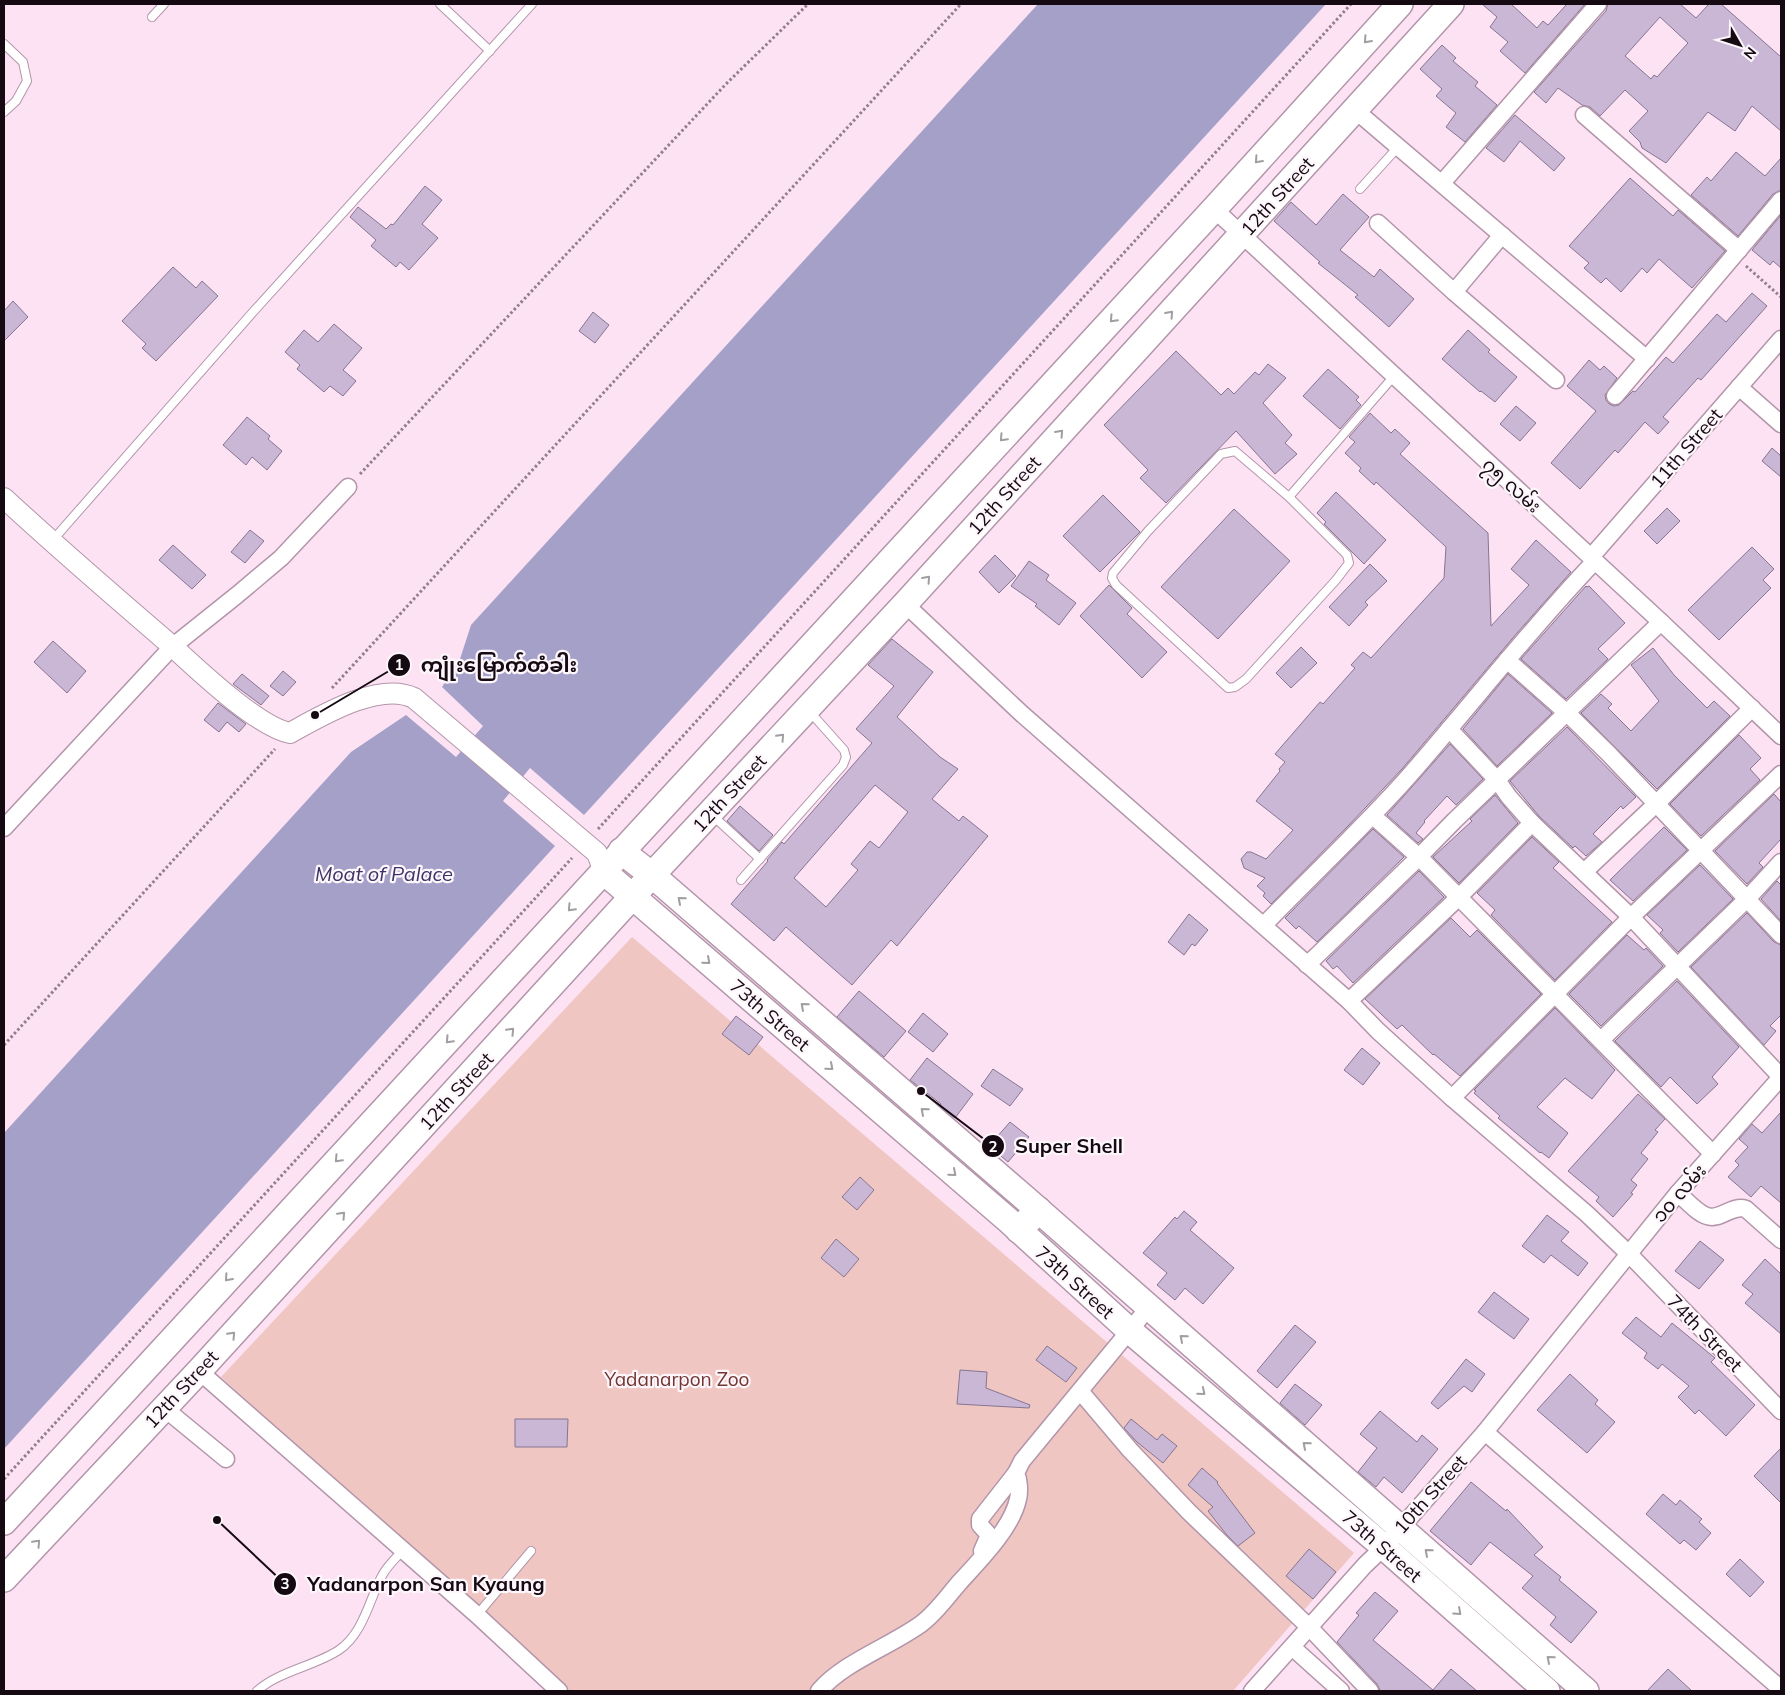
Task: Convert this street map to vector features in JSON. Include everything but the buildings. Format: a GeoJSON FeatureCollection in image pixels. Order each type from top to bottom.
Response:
{"type":"FeatureCollection","features":[{"type":"Feature","properties":{"kind":"highway"},"geometry":{"type":"LineString","coordinates":[[1019,1230],[1038,1210]]}},
{"type":"Feature","properties":{"kind":"main road","name":"12th Street"},"geometry":{"type":"LineString","coordinates":[[4,1522],[239,1265],[596,851],[1214,209],[1400,4]]}},
{"type":"Feature","properties":{"kind":"main road","name":"12th Street"},"geometry":{"type":"LineString","coordinates":[[4,1579],[199,1371],[634,897],[652,875],[904,604],[1451,4]]}},
{"type":"Feature","properties":{"kind":"main road","name":"73th Street"},"geometry":{"type":"LineString","coordinates":[[596,851],[652,875],[1038,1210],[1586,1691]]}},
{"type":"Feature","properties":{"kind":"main road","name":"73th Street"},"geometry":{"type":"LineString","coordinates":[[596,851],[634,897],[1019,1230],[1130,1331],[1384,1547],[1547,1691]]}},
{"type":"Feature","properties":{"kind":"street"},"geometry":{"type":"LineString","coordinates":[[1442,183],[1598,4]]}},
{"type":"Feature","properties":{"kind":"street"},"geometry":{"type":"LineString","coordinates":[[1356,110],[1647,359]]}},
{"type":"Feature","properties":{"kind":"street"},"geometry":{"type":"LineString","coordinates":[[1584,115],[1736,253]]}},
{"type":"Feature","properties":{"kind":"street"},"geometry":{"type":"LineString","coordinates":[[1616,396],[1781,200]]}},
{"type":"Feature","properties":{"kind":"street","name":"၇၅ လမ်း"},"geometry":{"type":"LineString","coordinates":[[1214,209],[1661,622],[1781,736]]}},
{"type":"Feature","properties":{"kind":"street"},"geometry":{"type":"LineString","coordinates":[[1378,223],[1556,380]]}},
{"type":"Feature","properties":{"kind":"street"},"geometry":{"type":"LineString","coordinates":[[1454,292],[1502,235]]}},
{"type":"Feature","properties":{"kind":"street","name":"11th Street"},"geometry":{"type":"LineString","coordinates":[[1264,925],[1373,816],[1781,339]]}},
{"type":"Feature","properties":{"kind":"street"},"geometry":{"type":"LineString","coordinates":[[1739,387],[1781,424]]}},
{"type":"Feature","properties":{"kind":"street"},"geometry":{"type":"LineString","coordinates":[[4,828],[172,647],[280,558],[348,486]]}},
{"type":"Feature","properties":{"kind":"street"},"geometry":{"type":"LineString","coordinates":[[4,498],[215,684],[262,720],[282,732],[290,733],[333,710],[373,697],[400,694],[414,698],[596,851]]}},
{"type":"Feature","properties":{"kind":"street","name":"74th Street"},"geometry":{"type":"LineString","coordinates":[[904,604],[1022,714],[1264,925],[1349,1001],[1385,1037],[1452,1098],[1587,1214],[1629,1254],[1781,1411]]}},
{"type":"Feature","properties":{"kind":"street"},"geometry":{"type":"LineString","coordinates":[[1307,965],[1419,857],[1454,820],[1661,622]]}},
{"type":"Feature","properties":{"kind":"street"},"geometry":{"type":"LineString","coordinates":[[1507,660],[1608,752],[1781,935]]}},
{"type":"Feature","properties":{"kind":"street"},"geometry":{"type":"LineString","coordinates":[[1584,872],[1656,804],[1752,708]]}},
{"type":"Feature","properties":{"kind":"street"},"geometry":{"type":"LineString","coordinates":[[1450,728],[1497,780],[1532,823],[1631,917],[1781,1077]]}},
{"type":"Feature","properties":{"kind":"street"},"geometry":{"type":"LineString","coordinates":[[1452,1098],[1631,917],[1781,774]]}},
{"type":"Feature","properties":{"kind":"street"},"geometry":{"type":"LineString","coordinates":[[1373,816],[1419,857],[1713,1154]]}},
{"type":"Feature","properties":{"kind":"street"},"geometry":{"type":"LineString","coordinates":[[1349,1001],[1459,897],[1532,823]]}},
{"type":"Feature","properties":{"kind":"street"},"geometry":{"type":"LineString","coordinates":[[1601,1040],[1747,898],[1781,862]]}},
{"type":"Feature","properties":{"kind":"street","name":"၁၀ လမ်း"},"geometry":{"type":"LineString","coordinates":[[1581,1312],[1678,1193],[1781,1077]]}},
{"type":"Feature","properties":{"kind":"street"},"geometry":{"type":"LineString","coordinates":[[1678,1193],[1707,1217],[1716,1217],[1741,1207],[1746,1209],[1781,1240]]}},
{"type":"Feature","properties":{"kind":"street"},"geometry":{"type":"LineString","coordinates":[[975,1566],[989,1535],[980,1525],[980,1519],[1016,1473],[1032,1448],[1149,1307]]}},
{"type":"Feature","properties":{"kind":"street","name":"10th Street"},"geometry":{"type":"LineString","coordinates":[[1252,1691],[1365,1565],[1384,1547],[1480,1438],[1581,1312]]}},
{"type":"Feature","properties":{"kind":"street"},"geometry":{"type":"LineString","coordinates":[[199,1371],[477,1615],[559,1691]]}},
{"type":"Feature","properties":{"kind":"street"},"geometry":{"type":"LineString","coordinates":[[1080,1390],[1156,1478],[1309,1627],[1370,1691]]}},
{"type":"Feature","properties":{"kind":"street"},"geometry":{"type":"LineString","coordinates":[[164,1408],[226,1459]]}},
{"type":"Feature","properties":{"kind":"street"},"geometry":{"type":"LineString","coordinates":[[1480,1438],[1781,1689]]}},
{"type":"Feature","properties":{"kind":"street"},"geometry":{"type":"LineString","coordinates":[[820,1691],[844,1670],[921,1624],[934,1613],[975,1566],[1011,1518],[1018,1498],[1016,1473]]}},
{"type":"Feature","properties":{"kind":"street"},"geometry":{"type":"LineString","coordinates":[[1292,1647],[1341,1691]]}},
{"type":"Feature","properties":{"kind":"lane"},"geometry":{"type":"LineString","coordinates":[[152,18],[164,4]]}},
{"type":"Feature","properties":{"kind":"lane"},"geometry":{"type":"LineString","coordinates":[[440,4],[490,51]]}},
{"type":"Feature","properties":{"kind":"lane"},"geometry":{"type":"LineString","coordinates":[[52,542],[254,312],[532,4]]}},
{"type":"Feature","properties":{"kind":"lane"},"geometry":{"type":"LineString","coordinates":[[4,44],[23,62],[27,81],[16,101],[4,112]]}},
{"type":"Feature","properties":{"kind":"lane"},"geometry":{"type":"LineString","coordinates":[[1360,189],[1399,146]]}},
{"type":"Feature","properties":{"kind":"lane"},"geometry":{"type":"LineString","coordinates":[[1289,497],[1394,376]]}},
{"type":"Feature","properties":{"kind":"lane"},"geometry":{"type":"LineString","coordinates":[[1234,451],[1289,497],[1347,555],[1350,563],[1246,679],[1236,687],[1228,688],[1116,585],[1112,578],[1148,531],[1221,454],[1234,451]]}},
{"type":"Feature","properties":{"kind":"lane"},"geometry":{"type":"LineString","coordinates":[[741,880],[843,765],[846,757],[844,750],[807,708]]}},
{"type":"Feature","properties":{"kind":"lane"},"geometry":{"type":"LineString","coordinates":[[710,813],[760,859]]}},
{"type":"Feature","properties":{"kind":"lane"},"geometry":{"type":"LineString","coordinates":[[257,1691],[261,1687],[339,1650],[353,1637],[384,1574],[403,1550]]}},
{"type":"Feature","properties":{"kind":"lane"},"geometry":{"type":"LineString","coordinates":[[477,1615],[531,1551]]}},
{"type":"Feature","properties":{"kind":"path"},"geometry":{"type":"LineString","coordinates":[[348,486],[726,84],[808,4]]}},
{"type":"Feature","properties":{"kind":"path"},"geometry":{"type":"LineString","coordinates":[[328,693],[961,4]]}},
{"type":"Feature","properties":{"kind":"path"},"geometry":{"type":"LineString","coordinates":[[4,1480],[596,851],[1351,4]]}},
{"type":"Feature","properties":{"kind":"path"},"geometry":{"type":"LineString","coordinates":[[1736,253],[1781,297]]}},
{"type":"Feature","properties":{"kind":"path"},"geometry":{"type":"LineString","coordinates":[[4,1045],[290,733]]}},
{"type":"Feature","properties":{"kind":"green space","name":"Yadanarpon Zoo"},"geometry":{"type":"Polygon","coordinates":[[[632,937],[1354,1553],[1233,1691],[565,1691],[221,1377],[632,937]]]}},
{"type":"Feature","properties":{"kind":"water","name":"Moat of Palace"},"geometry":{"type":"Polygon","coordinates":[[[1038,4],[1326,4],[584,815],[530,768],[503,801],[555,846],[4,1449],[4,1133],[351,752],[406,715],[456,757],[483,726],[442,687],[460,659],[471,625],[1038,4]]]}},
{"type":"Feature","properties":{"kind":"place","name":"ကျုံးမြောက်တံခါး"},"geometry":{"type":"Point","coordinates":[315,715]}},
{"type":"Feature","properties":{"kind":"place","name":"Super Shell"},"geometry":{"type":"Point","coordinates":[921,1091]}},
{"type":"Feature","properties":{"kind":"place","name":"Yadanarpon San Kyaung"},"geometry":{"type":"Point","coordinates":[217,1520]}}]}
